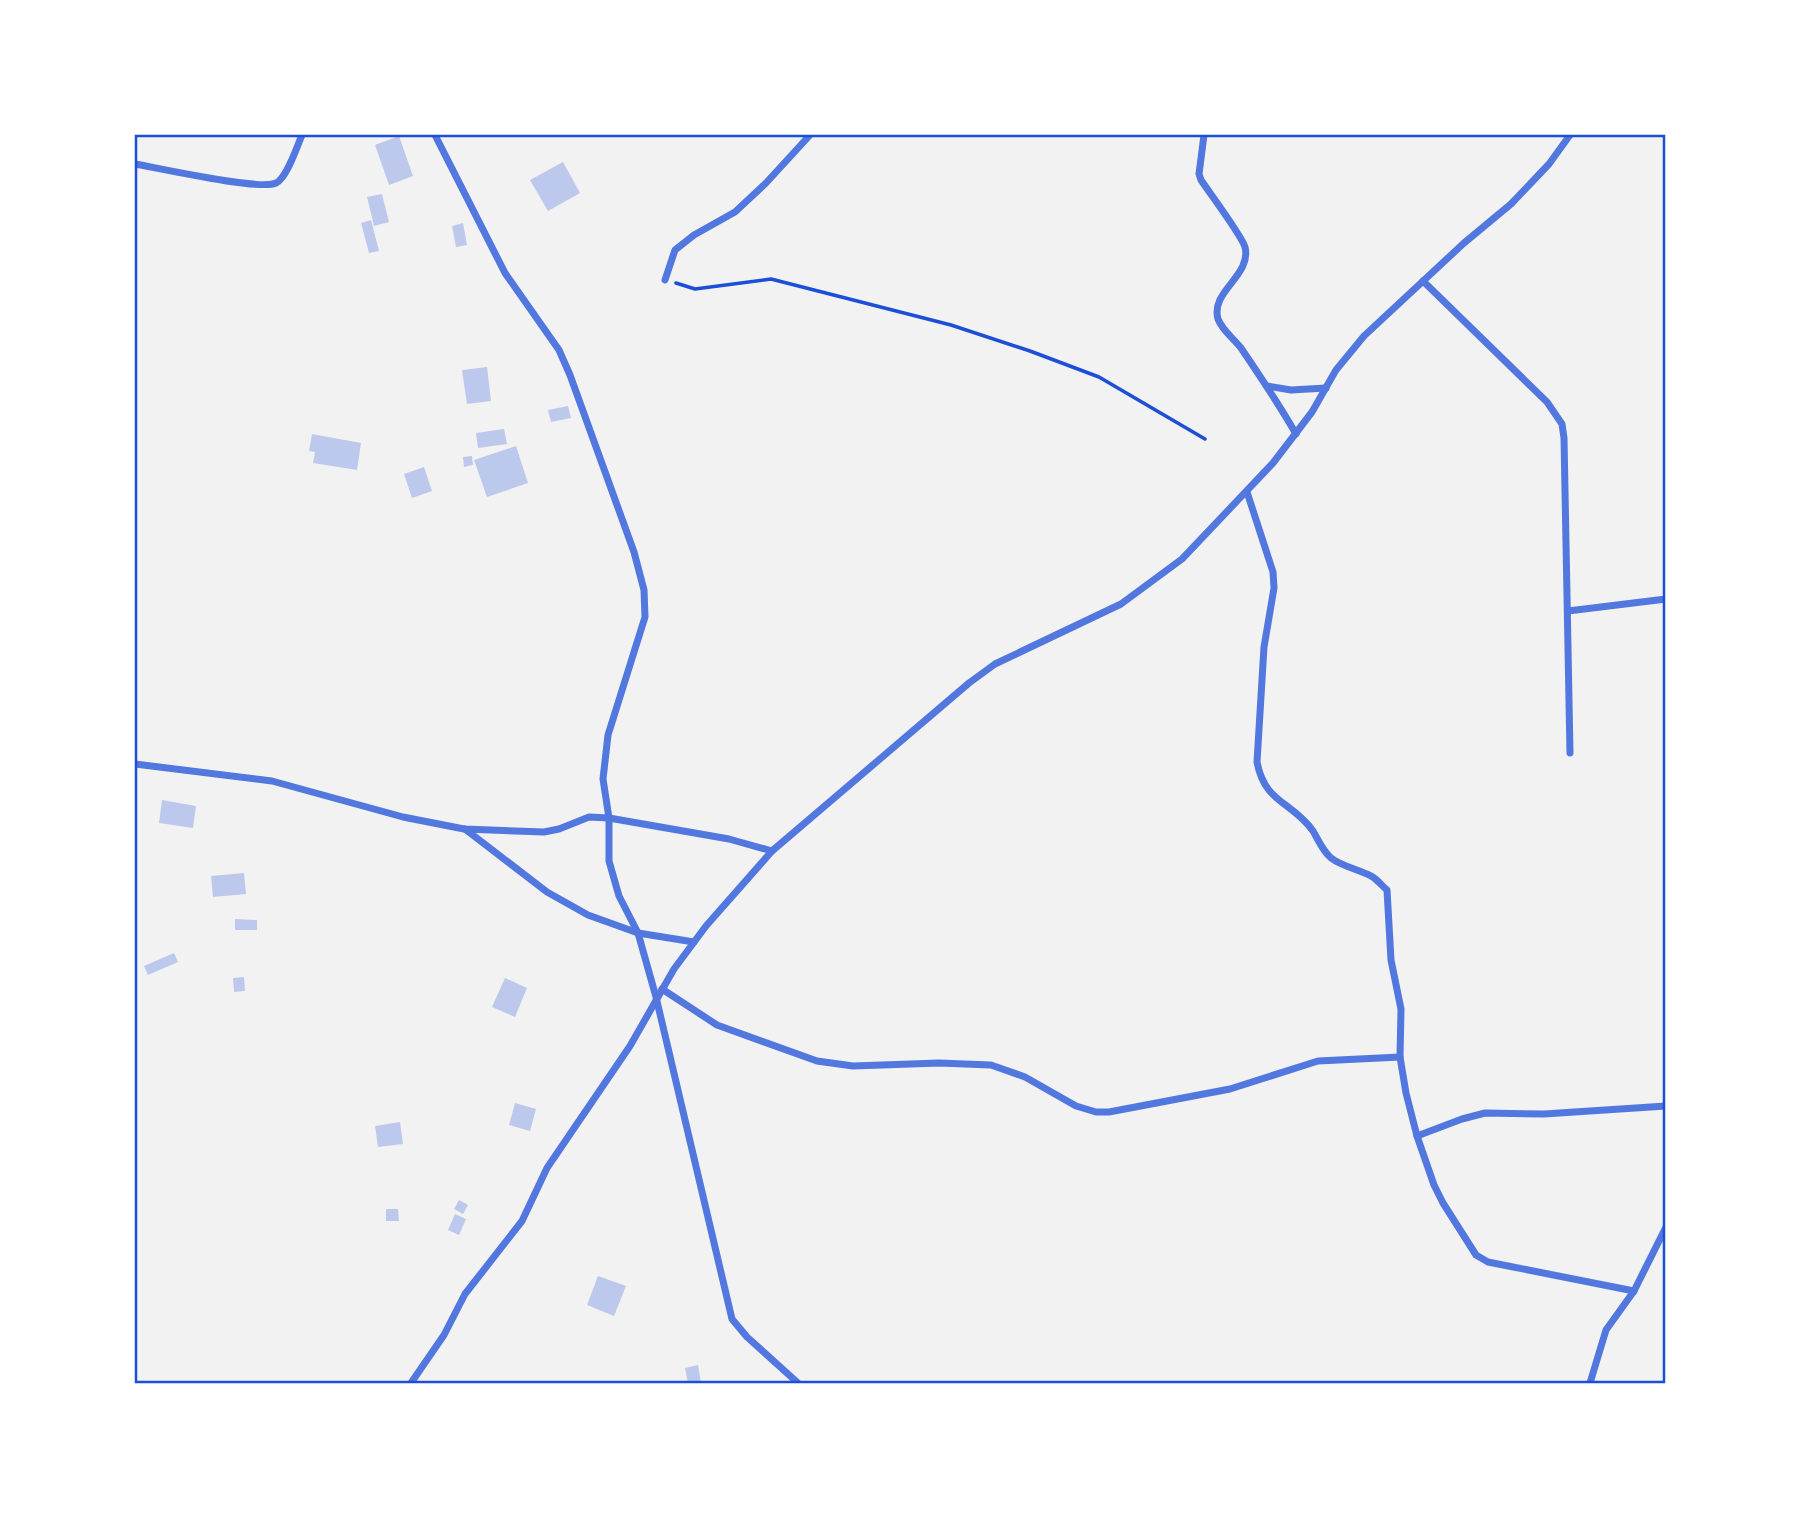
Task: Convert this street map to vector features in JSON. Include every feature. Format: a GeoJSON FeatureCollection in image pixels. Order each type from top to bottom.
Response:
{"type":"FeatureCollection","features":[{"type":"Feature","properties":{"kind":"street"},"geometry":{"type":"LineString","coordinates":[[135,164],[239,183],[273,184],[282,178],[302,135]]}},
{"type":"Feature","properties":{"kind":"street"},"geometry":{"type":"LineString","coordinates":[[435,135],[505,273],[559,350],[634,552],[644,590],[645,617],[607,735],[603,779],[609,818],[609,860],[619,896],[638,933],[656,997],[732,1320],[798,1383]]}},
{"type":"Feature","properties":{"kind":"street"},"geometry":{"type":"LineString","coordinates":[[665,280],[675,250],[694,235],[735,212],[810,135]]}},
{"type":"Feature","properties":{"kind":"street"},"geometry":{"type":"LineString","coordinates":[[1204,135],[1200,180],[1245,246],[1244,262],[1231,285],[1219,298],[1219,323],[1240,346],[1296,434]]}},
{"type":"Feature","properties":{"kind":"street"},"geometry":{"type":"LineString","coordinates":[[411,1383],[444,1335],[465,1294],[523,1221],[547,1168],[630,1046],[656,997],[694,942],[772,851],[968,683],[995,664],[1121,604],[1182,559],[1247,492],[1296,434],[1336,370],[1364,336],[1511,204],[1549,164],[1570,135]]}},
{"type":"Feature","properties":{"kind":"street"},"geometry":{"type":"LineString","coordinates":[[1423,281],[1547,402],[1562,424],[1570,753]]}},
{"type":"Feature","properties":{"kind":"street"},"geometry":{"type":"LineString","coordinates":[[1267,386],[1291,390],[1326,388]]}},
{"type":"Feature","properties":{"kind":"street"},"geometry":{"type":"LineString","coordinates":[[1247,492],[1273,572],[1274,588],[1264,647],[1257,761],[1260,779],[1266,789],[1312,831],[1321,848],[1330,857],[1372,877],[1387,890],[1391,960],[1401,1009],[1400,1057],[1417,1136],[1434,1185],[1476,1255],[1488,1262],[1634,1291]]}},
{"type":"Feature","properties":{"kind":"street"},"geometry":{"type":"LineString","coordinates":[[1568,611],[1666,599]]}},
{"type":"Feature","properties":{"kind":"street"},"geometry":{"type":"LineString","coordinates":[[135,764],[272,781],[403,817],[464,829],[544,832],[589,817],[609,818],[729,839],[772,851]]}},
{"type":"Feature","properties":{"kind":"street"},"geometry":{"type":"LineString","coordinates":[[464,829],[567,905],[638,933],[694,942]]}},
{"type":"Feature","properties":{"kind":"street"},"geometry":{"type":"LineString","coordinates":[[662,989],[726,1029],[817,1061],[853,1066],[939,1063],[991,1065],[1025,1077],[1076,1106],[1096,1112],[1109,1112],[1230,1089],[1318,1061],[1400,1057]]}},
{"type":"Feature","properties":{"kind":"street"},"geometry":{"type":"LineString","coordinates":[[1417,1136],[1485,1113],[1558,1114],[1666,1105]]}},
{"type":"Feature","properties":{"kind":"street"},"geometry":{"type":"LineString","coordinates":[[1590,1383],[1606,1330],[1634,1291],[1666,1227]]}},
{"type":"Feature","properties":{"kind":"path"},"geometry":{"type":"LineString","coordinates":[[665,280],[695,289],[771,279],[951,326],[1100,377],[1205,439]]}},
{"type":"Feature","properties":{"kind":"building"},"geometry":{"type":"Polygon","coordinates":[[[399,136],[413,176],[389,185],[375,145],[399,136]]]}},
{"type":"Feature","properties":{"kind":"building"},"geometry":{"type":"Polygon","coordinates":[[[563,162],[580,193],[548,211],[530,180],[563,162]]]}},
{"type":"Feature","properties":{"kind":"building"},"geometry":{"type":"Polygon","coordinates":[[[382,194],[389,222],[374,226],[367,197],[382,194]]]}},
{"type":"Feature","properties":{"kind":"building"},"geometry":{"type":"Polygon","coordinates":[[[371,220],[379,251],[369,253],[361,223],[371,220]]]}},
{"type":"Feature","properties":{"kind":"building"},"geometry":{"type":"Polygon","coordinates":[[[463,223],[467,245],[456,247],[452,226],[463,223]]]}},
{"type":"Feature","properties":{"kind":"building"},"geometry":{"type":"Polygon","coordinates":[[[487,367],[491,401],[467,404],[462,370],[487,367]]]}},
{"type":"Feature","properties":{"kind":"building"},"geometry":{"type":"Polygon","coordinates":[[[568,406],[571,418],[551,422],[548,410],[568,406]]]}},
{"type":"Feature","properties":{"kind":"building"},"geometry":{"type":"Polygon","coordinates":[[[504,429],[507,444],[478,448],[476,433],[504,429]]]}},
{"type":"Feature","properties":{"kind":"building"},"geometry":{"type":"Polygon","coordinates":[[[312,434],[361,443],[357,470],[313,463],[315,452],[309,451],[312,434]]]}},
{"type":"Feature","properties":{"kind":"building"},"geometry":{"type":"Polygon","coordinates":[[[516,446],[528,483],[487,497],[474,460],[516,446]]]}},
{"type":"Feature","properties":{"kind":"building"},"geometry":{"type":"Polygon","coordinates":[[[472,456],[473,465],[464,467],[463,457],[472,456]]]}},
{"type":"Feature","properties":{"kind":"building"},"geometry":{"type":"Polygon","coordinates":[[[424,467],[432,491],[412,498],[404,474],[424,467]]]}},
{"type":"Feature","properties":{"kind":"building"},"geometry":{"type":"Polygon","coordinates":[[[162,800],[196,806],[193,828],[159,823],[162,800]]]}},
{"type":"Feature","properties":{"kind":"building"},"geometry":{"type":"Polygon","coordinates":[[[244,873],[246,894],[213,897],[211,876],[244,873]]]}},
{"type":"Feature","properties":{"kind":"building"},"geometry":{"type":"Polygon","coordinates":[[[235,919],[257,920],[257,930],[235,930],[235,919]]]}},
{"type":"Feature","properties":{"kind":"building"},"geometry":{"type":"Polygon","coordinates":[[[174,953],[178,962],[148,975],[144,966],[174,953]]]}},
{"type":"Feature","properties":{"kind":"building"},"geometry":{"type":"Polygon","coordinates":[[[244,977],[245,991],[234,992],[233,978],[244,977]]]}},
{"type":"Feature","properties":{"kind":"building"},"geometry":{"type":"Polygon","coordinates":[[[505,978],[527,988],[515,1017],[492,1007],[505,978]]]}},
{"type":"Feature","properties":{"kind":"building"},"geometry":{"type":"Polygon","coordinates":[[[515,1103],[536,1109],[530,1131],[509,1125],[515,1103]]]}},
{"type":"Feature","properties":{"kind":"building"},"geometry":{"type":"Polygon","coordinates":[[[400,1122],[403,1144],[378,1147],[375,1126],[400,1122]]]}},
{"type":"Feature","properties":{"kind":"building"},"geometry":{"type":"Polygon","coordinates":[[[459,1200],[468,1205],[463,1214],[454,1209],[459,1200]]]}},
{"type":"Feature","properties":{"kind":"building"},"geometry":{"type":"Polygon","coordinates":[[[386,1209],[398,1209],[399,1221],[386,1221],[386,1209]]]}},
{"type":"Feature","properties":{"kind":"building"},"geometry":{"type":"Polygon","coordinates":[[[455,1214],[466,1219],[459,1235],[448,1230],[455,1214]]]}},
{"type":"Feature","properties":{"kind":"building"},"geometry":{"type":"Polygon","coordinates":[[[598,1276],[626,1286],[614,1316],[587,1305],[598,1276]]]}},
{"type":"Feature","properties":{"kind":"building"},"geometry":{"type":"Polygon","coordinates":[[[698,1365],[701,1383],[688,1383],[685,1368],[698,1365]]]}}]}
